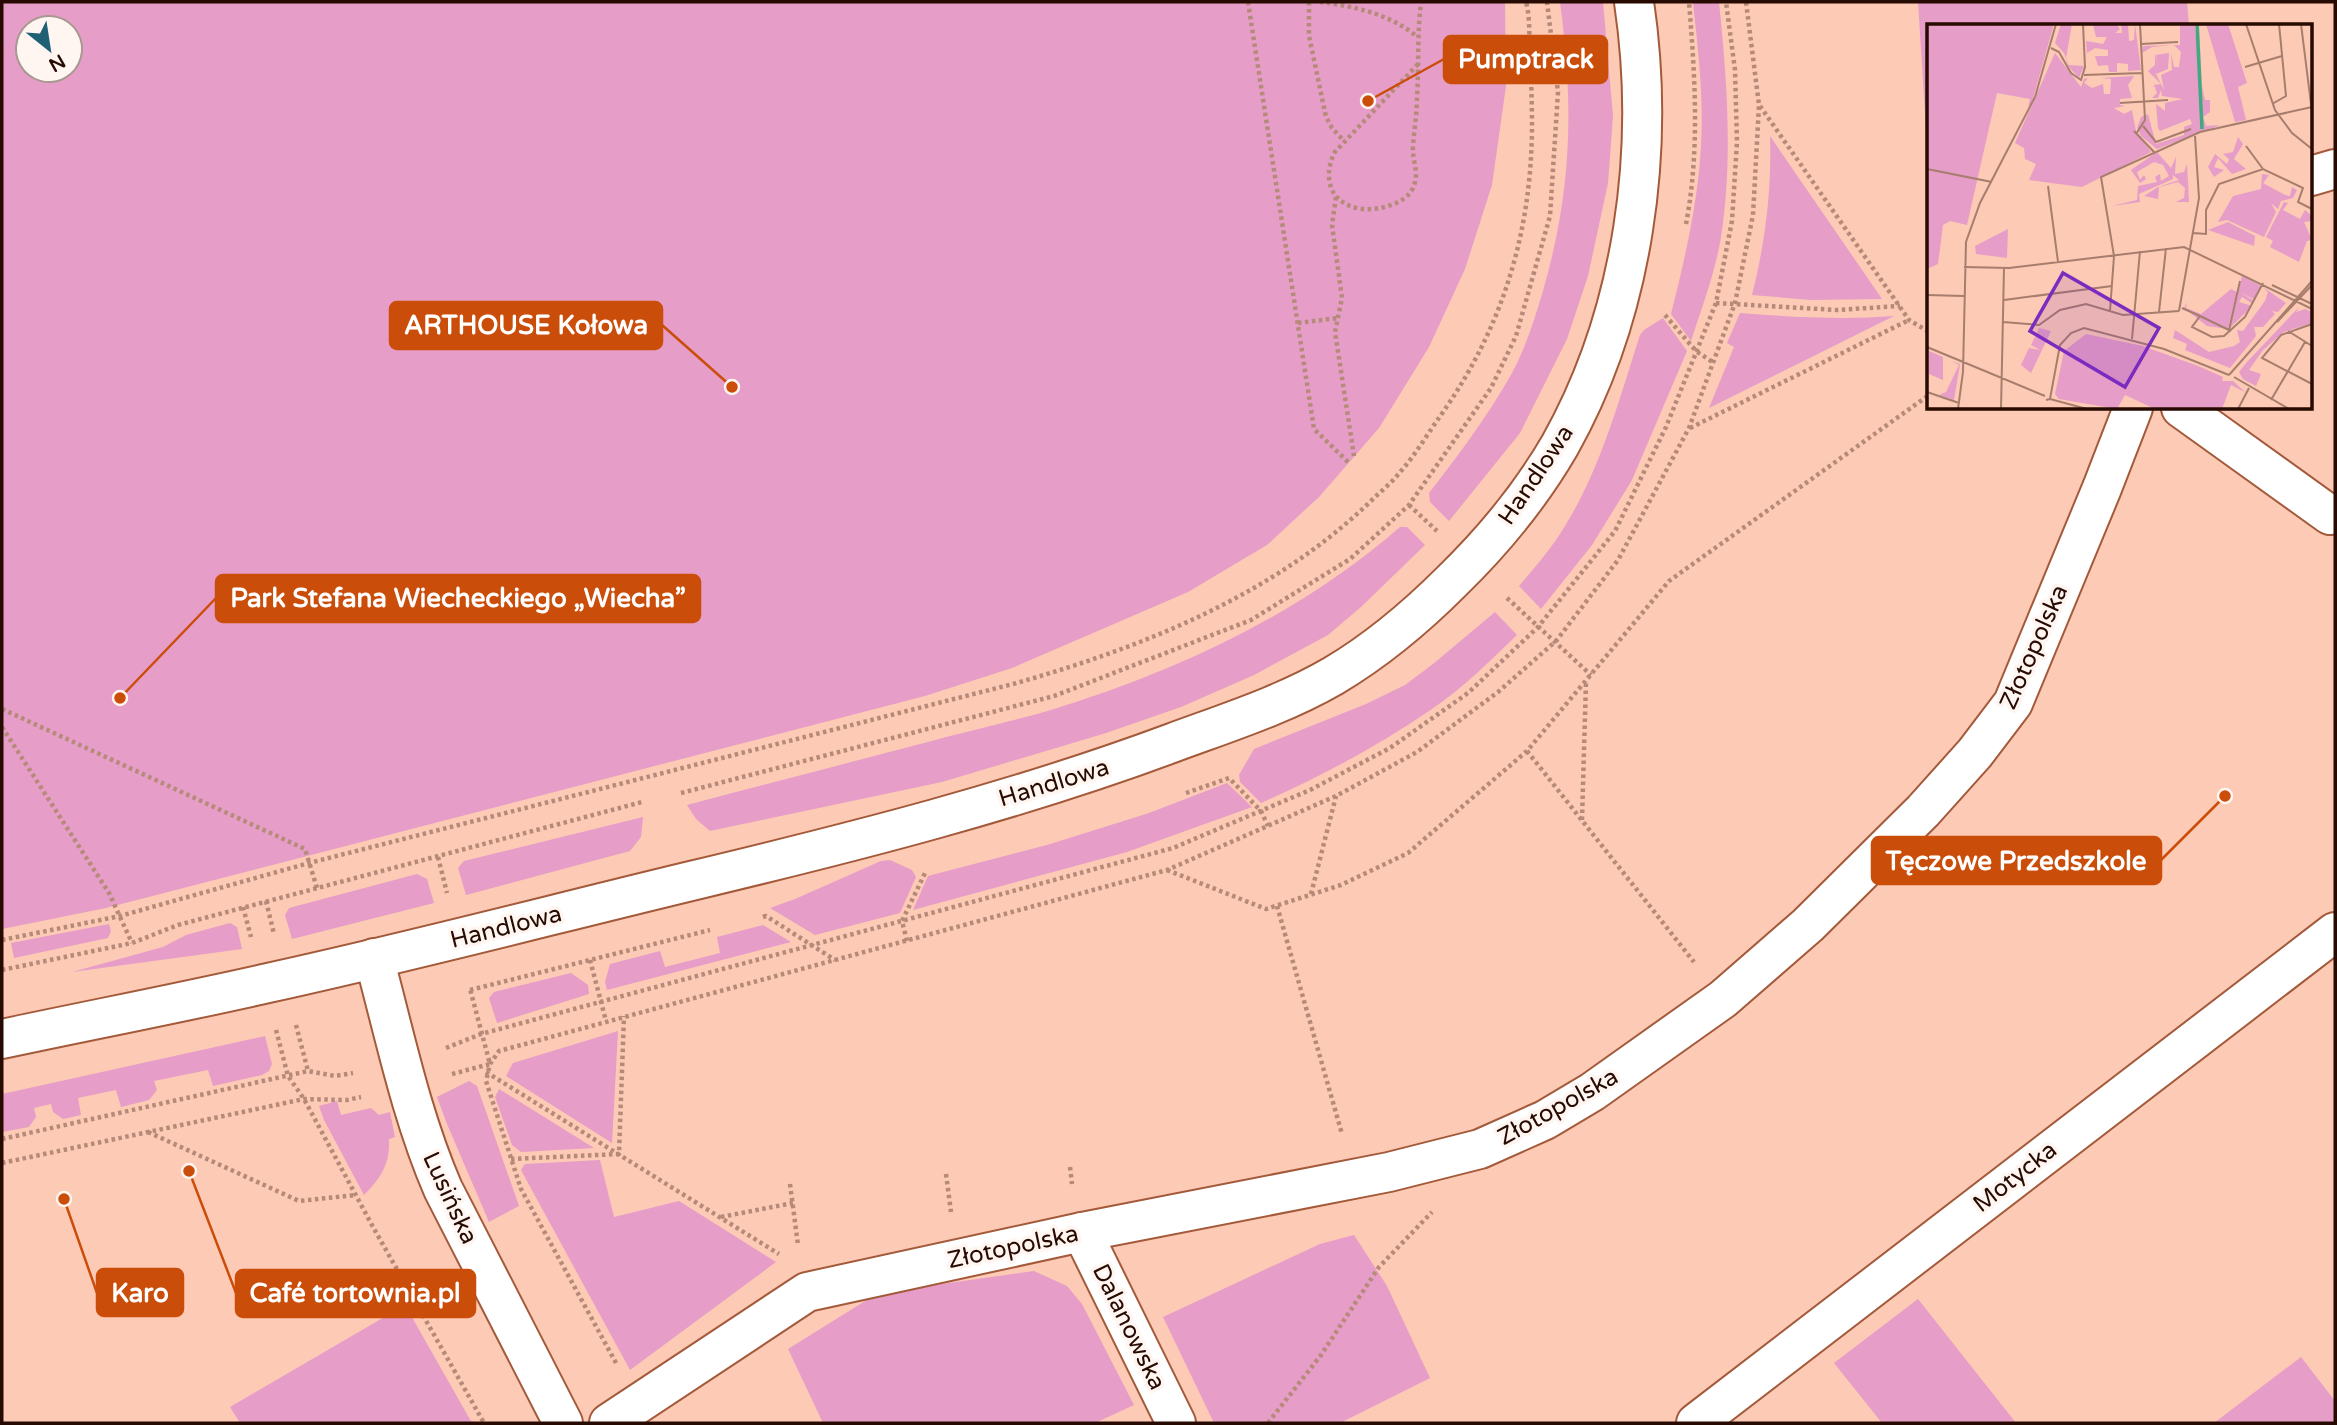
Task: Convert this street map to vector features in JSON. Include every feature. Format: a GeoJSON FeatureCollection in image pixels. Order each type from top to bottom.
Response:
{"type":"FeatureCollection","features":[{"type":"Feature","properties":{"kind":"street","name":"Handlowa"},"geometry":{"type":"LineString","coordinates":[[2,1039],[263,985],[747,867],[1039,789],[1124,761],[1252,713],[1331,677],[1414,618],[1506,523],[1558,448],[1594,374],[1619,294],[1637,198],[1641,105],[1634,2]]}},
{"type":"Feature","properties":{"kind":"street"},"geometry":{"type":"LineString","coordinates":[[2312,176],[2335,169]]}},
{"type":"Feature","properties":{"kind":"street","name":"Złotopolska"},"geometry":{"type":"LineString","coordinates":[[609,1423],[807,1292],[816,1277],[1082,1232],[1389,1172],[1480,1149],[1545,1119],[1592,1093],[1723,999],[1808,925],[1874,862],[1975,753],[2013,703],[2132,410]]}},
{"type":"Feature","properties":{"kind":"street"},"geometry":{"type":"LineString","coordinates":[[2184,410],[2330,515]]}},
{"type":"Feature","properties":{"kind":"street","name":"Motycka"},"geometry":{"type":"LineString","coordinates":[[1696,1423],[2335,932]]}},
{"type":"Feature","properties":{"kind":"street","name":"Lusińska"},"geometry":{"type":"LineString","coordinates":[[374,958],[414,1114],[427,1154],[563,1423]]}},
{"type":"Feature","properties":{"kind":"street","name":"Dalanowska"},"geometry":{"type":"LineString","coordinates":[[1082,1232],[1176,1423]]}},
{"type":"Feature","properties":{"kind":"path"},"geometry":{"type":"LineString","coordinates":[[1248,2],[1314,429],[1349,463]]}},
{"type":"Feature","properties":{"kind":"path"},"geometry":{"type":"LineString","coordinates":[[1309,2],[1309,36],[1326,117],[1344,141]]}},
{"type":"Feature","properties":{"kind":"path"},"geometry":{"type":"LineString","coordinates":[[1320,2],[1344,4],[1402,24],[1417,37]]}},
{"type":"Feature","properties":{"kind":"path"},"geometry":{"type":"LineString","coordinates":[[1418,64],[1334,153],[1329,164],[1328,178],[1336,197],[1346,205],[1381,208],[1406,198],[1412,190],[1417,167],[1413,157],[1418,64],[1417,37],[1421,2]]}},
{"type":"Feature","properties":{"kind":"path"},"geometry":{"type":"LineString","coordinates":[[2,940],[120,916],[310,863],[1078,666],[1146,640],[1234,600],[1290,566],[1350,522],[1401,472],[1479,356],[1501,308],[1522,234],[1532,167],[1527,2]]}},
{"type":"Feature","properties":{"kind":"path"},"geometry":{"type":"LineString","coordinates":[[681,793],[1054,696],[1251,620],[1350,559],[1409,505],[1491,388],[1516,336],[1550,216],[1558,92],[1548,2]]}},
{"type":"Feature","properties":{"kind":"path"},"geometry":{"type":"LineString","coordinates":[[1759,105],[1909,320],[1927,331]]}},
{"type":"Feature","properties":{"kind":"path"},"geometry":{"type":"LineString","coordinates":[[1336,197],[1332,225],[1342,298],[1335,332],[1354,456]]}},
{"type":"Feature","properties":{"kind":"path"},"geometry":{"type":"LineString","coordinates":[[1716,303],[1837,310],[1900,306]]}},
{"type":"Feature","properties":{"kind":"path"},"geometry":{"type":"LineString","coordinates":[[1298,323],[1338,318]]}},
{"type":"Feature","properties":{"kind":"path"},"geometry":{"type":"LineString","coordinates":[[1689,428],[1909,320]]}},
{"type":"Feature","properties":{"kind":"path"},"geometry":{"type":"LineString","coordinates":[[1167,870],[1266,909],[1341,885],[1408,853],[1527,751],[1669,581],[1927,396]]}},
{"type":"Feature","properties":{"kind":"path"},"geometry":{"type":"LineString","coordinates":[[1409,505],[1438,531]]}},
{"type":"Feature","properties":{"kind":"path"},"geometry":{"type":"LineString","coordinates":[[1507,598],[1591,675]]}},
{"type":"Feature","properties":{"kind":"path"},"geometry":{"type":"LineString","coordinates":[[1582,821],[1586,681]]}},
{"type":"Feature","properties":{"kind":"path"},"geometry":{"type":"LineString","coordinates":[[2,709],[305,849],[317,888]]}},
{"type":"Feature","properties":{"kind":"path"},"geometry":{"type":"LineString","coordinates":[[2,727],[109,893],[132,943]]}},
{"type":"Feature","properties":{"kind":"path"},"geometry":{"type":"LineString","coordinates":[[1527,751],[1723,999]]}},
{"type":"Feature","properties":{"kind":"path"},"geometry":{"type":"LineString","coordinates":[[1181,795],[1229,778],[1261,811],[1268,826]]}},
{"type":"Feature","properties":{"kind":"path"},"geometry":{"type":"LineString","coordinates":[[1311,894],[1336,796]]}},
{"type":"Feature","properties":{"kind":"path"},"geometry":{"type":"LineString","coordinates":[[2,970],[132,943],[178,925],[243,907],[642,802]]}},
{"type":"Feature","properties":{"kind":"path"},"geometry":{"type":"LineString","coordinates":[[438,856],[449,904]]}},
{"type":"Feature","properties":{"kind":"path"},"geometry":{"type":"LineString","coordinates":[[907,941],[902,921],[926,871],[939,867]]}},
{"type":"Feature","properties":{"kind":"path"},"geometry":{"type":"LineString","coordinates":[[266,901],[274,936]]}},
{"type":"Feature","properties":{"kind":"path"},"geometry":{"type":"LineString","coordinates":[[1277,906],[1344,1141]]}},
{"type":"Feature","properties":{"kind":"path"},"geometry":{"type":"LineString","coordinates":[[243,907],[252,941]]}},
{"type":"Feature","properties":{"kind":"path"},"geometry":{"type":"LineString","coordinates":[[753,919],[766,916],[835,960]]}},
{"type":"Feature","properties":{"kind":"path"},"geometry":{"type":"LineString","coordinates":[[470,990],[712,929]]}},
{"type":"Feature","properties":{"kind":"path"},"geometry":{"type":"LineString","coordinates":[[590,960],[606,1021]]}},
{"type":"Feature","properties":{"kind":"path"},"geometry":{"type":"LineString","coordinates":[[444,1076],[490,1064],[468,981]]}},
{"type":"Feature","properties":{"kind":"path"},"geometry":{"type":"LineString","coordinates":[[619,1154],[624,1016]]}},
{"type":"Feature","properties":{"kind":"path"},"geometry":{"type":"LineString","coordinates":[[296,1026],[308,1071]]}},
{"type":"Feature","properties":{"kind":"path"},"geometry":{"type":"LineString","coordinates":[[276,1030],[288,1076],[304,1099],[484,1423]]}},
{"type":"Feature","properties":{"kind":"path"},"geometry":{"type":"LineString","coordinates":[[2,1139],[308,1071],[335,1076],[362,1071]]}},
{"type":"Feature","properties":{"kind":"path"},"geometry":{"type":"LineString","coordinates":[[486,1072],[816,1277]]}},
{"type":"Feature","properties":{"kind":"path"},"geometry":{"type":"LineString","coordinates":[[485,1081],[521,1189],[620,1370]]}},
{"type":"Feature","properties":{"kind":"path"},"geometry":{"type":"LineString","coordinates":[[2,1161],[304,1099],[347,1100],[371,1094]]}},
{"type":"Feature","properties":{"kind":"path"},"geometry":{"type":"LineString","coordinates":[[148,1132],[299,1201],[356,1195]]}},
{"type":"Feature","properties":{"kind":"path"},"geometry":{"type":"LineString","coordinates":[[510,1159],[619,1154]]}},
{"type":"Feature","properties":{"kind":"path"},"geometry":{"type":"LineString","coordinates":[[790,1184],[793,1203],[816,1277]]}},
{"type":"Feature","properties":{"kind":"path"},"geometry":{"type":"LineString","coordinates":[[719,1217],[793,1203]]}},
{"type":"Feature","properties":{"kind":"path"},"geometry":{"type":"LineString","coordinates":[[1268,1423],[1321,1355],[1379,1267],[1437,1208]]}},
{"type":"Feature","properties":{"kind":"shaded area"},"geometry":{"type":"Polygon","coordinates":[[[2,2],[1505,2],[1506,86],[1492,185],[1465,269],[1429,347],[1379,428],[1319,497],[1267,545],[1188,592],[1012,668],[925,696],[106,908],[2,929],[2,2]]]}},
{"type":"Feature","properties":{"kind":"shaded area"},"geometry":{"type":"Polygon","coordinates":[[[1560,2],[1603,2],[1613,116],[1608,183],[1588,276],[1567,339],[1520,433],[1449,521],[1430,502],[1429,493],[1480,424],[1514,370],[1532,325],[1553,254],[1568,148],[1567,77],[1560,2]]]}},
{"type":"Feature","properties":{"kind":"shaded area"},"geometry":{"type":"Polygon","coordinates":[[[1693,2],[1719,2],[1728,149],[1721,237],[1708,290],[1691,341],[1671,314],[1690,230],[1701,146],[1699,56],[1693,2]]]}},
{"type":"Feature","properties":{"kind":"shaded area"},"geometry":{"type":"Polygon","coordinates":[[[1918,2],[2187,2],[2189,24],[1927,24],[1927,144],[1918,2]]]}},
{"type":"Feature","properties":{"kind":"shaded area"},"geometry":{"type":"Polygon","coordinates":[[[1770,136],[1882,299],[1811,300],[1752,295],[1767,216],[1770,136]]]}},
{"type":"Feature","properties":{"kind":"shaded area"},"geometry":{"type":"Polygon","coordinates":[[[1740,313],[1817,318],[1894,316],[1709,408],[1734,347],[1727,343],[1740,313]]]}},
{"type":"Feature","properties":{"kind":"shaded area"},"geometry":{"type":"Polygon","coordinates":[[[1663,318],[1687,351],[1632,480],[1592,545],[1541,609],[1519,586],[1555,542],[1578,504],[1608,433],[1640,335],[1663,318]]]}},
{"type":"Feature","properties":{"kind":"shaded area"},"geometry":{"type":"Polygon","coordinates":[[[1400,527],[1407,527],[1425,545],[1328,635],[1254,675],[1181,707],[1106,733],[942,782],[710,831],[696,819],[687,805],[1036,714],[1145,677],[1235,637],[1279,613],[1361,559],[1400,527]]]}},
{"type":"Feature","properties":{"kind":"shaded area"},"geometry":{"type":"Polygon","coordinates":[[[1495,612],[1517,635],[1432,709],[1348,760],[1261,803],[1240,782],[1239,775],[1254,749],[1366,704],[1405,685],[1495,612]]]}},
{"type":"Feature","properties":{"kind":"shaded area"},"geometry":{"type":"Polygon","coordinates":[[[1227,783],[1252,807],[1127,852],[913,910],[928,876],[1047,845],[1149,813],[1227,783]]]}},
{"type":"Feature","properties":{"kind":"shaded area"},"geometry":{"type":"Polygon","coordinates":[[[643,817],[641,837],[630,851],[466,895],[458,868],[464,861],[643,817]]]}},
{"type":"Feature","properties":{"kind":"shaded area"},"geometry":{"type":"Polygon","coordinates":[[[890,860],[912,870],[916,877],[900,913],[815,935],[770,908],[881,861],[890,860]]]}},
{"type":"Feature","properties":{"kind":"shaded area"},"geometry":{"type":"Polygon","coordinates":[[[417,874],[427,879],[434,903],[292,939],[285,915],[289,908],[417,874]]]}},
{"type":"Feature","properties":{"kind":"shaded area"},"geometry":{"type":"Polygon","coordinates":[[[230,923],[237,927],[242,949],[72,972],[163,947],[186,935],[230,923]]]}},
{"type":"Feature","properties":{"kind":"shaded area"},"geometry":{"type":"Polygon","coordinates":[[[109,924],[111,931],[108,938],[14,958],[11,943],[109,924]]]}},
{"type":"Feature","properties":{"kind":"shaded area"},"geometry":{"type":"Polygon","coordinates":[[[763,925],[791,942],[607,990],[605,982],[610,964],[660,951],[665,967],[720,953],[717,937],[763,925]]]}},
{"type":"Feature","properties":{"kind":"shaded area"},"geometry":{"type":"Polygon","coordinates":[[[571,973],[588,985],[589,994],[497,1023],[489,998],[494,992],[571,973]]]}},
{"type":"Feature","properties":{"kind":"shaded area"},"geometry":{"type":"Polygon","coordinates":[[[618,1031],[612,1143],[506,1076],[513,1063],[618,1031]]]}},
{"type":"Feature","properties":{"kind":"shaded area"},"geometry":{"type":"Polygon","coordinates":[[[265,1036],[272,1064],[269,1071],[262,1075],[213,1086],[208,1070],[154,1081],[157,1090],[149,1100],[121,1107],[116,1090],[78,1098],[81,1115],[63,1119],[53,1112],[51,1104],[34,1108],[36,1117],[29,1127],[2,1132],[2,1094],[265,1036]]]}},
{"type":"Feature","properties":{"kind":"shaded area"},"geometry":{"type":"Polygon","coordinates":[[[469,1081],[477,1086],[519,1206],[489,1222],[437,1097],[469,1081]]]}},
{"type":"Feature","properties":{"kind":"shaded area"},"geometry":{"type":"Polygon","coordinates":[[[499,1089],[594,1148],[521,1152],[512,1145],[495,1097],[499,1089]]]}},
{"type":"Feature","properties":{"kind":"shaded area"},"geometry":{"type":"Polygon","coordinates":[[[337,1101],[341,1115],[371,1108],[379,1115],[390,1112],[395,1137],[389,1139],[388,1156],[383,1170],[364,1195],[319,1106],[337,1101]]]}},
{"type":"Feature","properties":{"kind":"shaded area"},"geometry":{"type":"Polygon","coordinates":[[[600,1160],[614,1217],[679,1201],[776,1262],[630,1370],[521,1170],[525,1164],[600,1160]]]}},
{"type":"Feature","properties":{"kind":"shaded area"},"geometry":{"type":"Polygon","coordinates":[[[1354,1235],[1387,1286],[1430,1378],[1340,1423],[1214,1423],[1163,1317],[1320,1244],[1354,1235]]]}},
{"type":"Feature","properties":{"kind":"shaded area"},"geometry":{"type":"Polygon","coordinates":[[[1034,1271],[1067,1286],[1082,1304],[1134,1405],[1095,1423],[823,1423],[788,1349],[878,1293],[1034,1271]]]}},
{"type":"Feature","properties":{"kind":"shaded area"},"geometry":{"type":"Polygon","coordinates":[[[1918,1299],[2016,1423],[1882,1423],[1834,1363],[1918,1299]]]}},
{"type":"Feature","properties":{"kind":"shaded area"},"geometry":{"type":"Polygon","coordinates":[[[405,1305],[472,1423],[240,1423],[230,1407],[405,1305]]]}},
{"type":"Feature","properties":{"kind":"shaded area"},"geometry":{"type":"Polygon","coordinates":[[[2301,1357],[2335,1401],[2335,1423],[2214,1423],[2301,1357]]]}},
{"type":"Feature","properties":{"kind":"place","name":"Pumptrack"},"geometry":{"type":"Point","coordinates":[1368,101]}},
{"type":"Feature","properties":{"kind":"place","name":"ARTHOUSE Kołowa"},"geometry":{"type":"Point","coordinates":[732,387]}},
{"type":"Feature","properties":{"kind":"place","name":"Park Stefana Wiecheckiego „Wiecha”"},"geometry":{"type":"Point","coordinates":[120,698]}},
{"type":"Feature","properties":{"kind":"place","name":"Tęczowe Przedszkole"},"geometry":{"type":"Point","coordinates":[2225,796]}},
{"type":"Feature","properties":{"kind":"place","name":"Café tortownia.pl"},"geometry":{"type":"Point","coordinates":[189,1171]}},
{"type":"Feature","properties":{"kind":"place","name":"Karo"},"geometry":{"type":"Point","coordinates":[64,1199]}}]}
